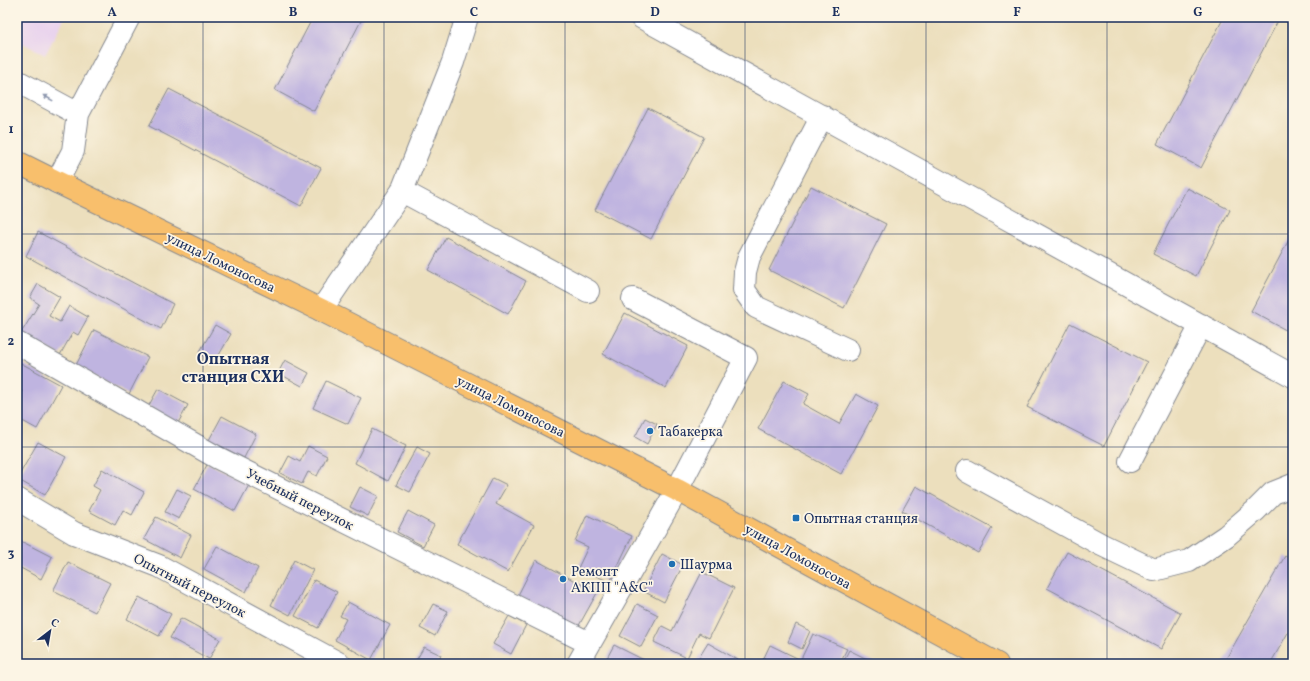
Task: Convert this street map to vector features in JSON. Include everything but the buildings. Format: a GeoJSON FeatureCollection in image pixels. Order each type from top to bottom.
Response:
{"type":"FeatureCollection","features":[{"type":"Feature","properties":{"kind":"main road","name":"улица Ломоносова"},"geometry":{"type":"LineString","coordinates":[[17,162],[321,310],[677,490],[997,664]]}},
{"type":"Feature","properties":{"kind":"street"},"geometry":{"type":"LineString","coordinates":[[57,182],[73,151],[78,114],[129,17]]}},
{"type":"Feature","properties":{"kind":"street"},"geometry":{"type":"LineString","coordinates":[[321,310],[402,191],[453,62],[467,17]]}},
{"type":"Feature","properties":{"kind":"street"},"geometry":{"type":"LineString","coordinates":[[641,17],[1293,376]]}},
{"type":"Feature","properties":{"kind":"street"},"geometry":{"type":"LineString","coordinates":[[17,81],[78,114]]}},
{"type":"Feature","properties":{"kind":"street"},"geometry":{"type":"LineString","coordinates":[[822,116],[749,257],[745,272],[744,290],[756,307],[848,350]]}},
{"type":"Feature","properties":{"kind":"street"},"geometry":{"type":"LineString","coordinates":[[402,191],[588,291]]}},
{"type":"Feature","properties":{"kind":"street"},"geometry":{"type":"LineString","coordinates":[[578,664],[677,490],[746,358],[633,299]]}},
{"type":"Feature","properties":{"kind":"street"},"geometry":{"type":"LineString","coordinates":[[1130,461],[1200,324]]}},
{"type":"Feature","properties":{"kind":"street","name":"Учебный переулок"},"geometry":{"type":"LineString","coordinates":[[17,343],[218,458],[589,643]]}},
{"type":"Feature","properties":{"kind":"street"},"geometry":{"type":"LineString","coordinates":[[967,471],[1102,545],[1154,570],[1189,561],[1226,536],[1255,512],[1273,493],[1293,485]]}},
{"type":"Feature","properties":{"kind":"street","name":"Опытный переулок"},"geometry":{"type":"LineString","coordinates":[[17,500],[74,532],[159,566],[340,664]]}},
{"type":"Feature","properties":{"kind":"shaded area"},"geometry":{"type":"Polygon","coordinates":[[[17,17],[65,17],[45,55],[17,40],[17,17]]]}},
{"type":"Feature","properties":{"kind":"place","name":"Табакерка"},"geometry":{"type":"Point","coordinates":[650,431]}},
{"type":"Feature","properties":{"kind":"place","name":"Опытная станция"},"geometry":{"type":"Point","coordinates":[796,518]}},
{"type":"Feature","properties":{"kind":"place","name":"Шаурма"},"geometry":{"type":"Point","coordinates":[672,564]}},
{"type":"Feature","properties":{"kind":"place","name":"Ремонт АКПП \"A&C\""},"geometry":{"type":"Point","coordinates":[563,579]}},
{"type":"Feature","properties":{"kind":"district","name":"Опытная станция СХИ"},"geometry":{"type":"Point","coordinates":[233,367]}}]}
